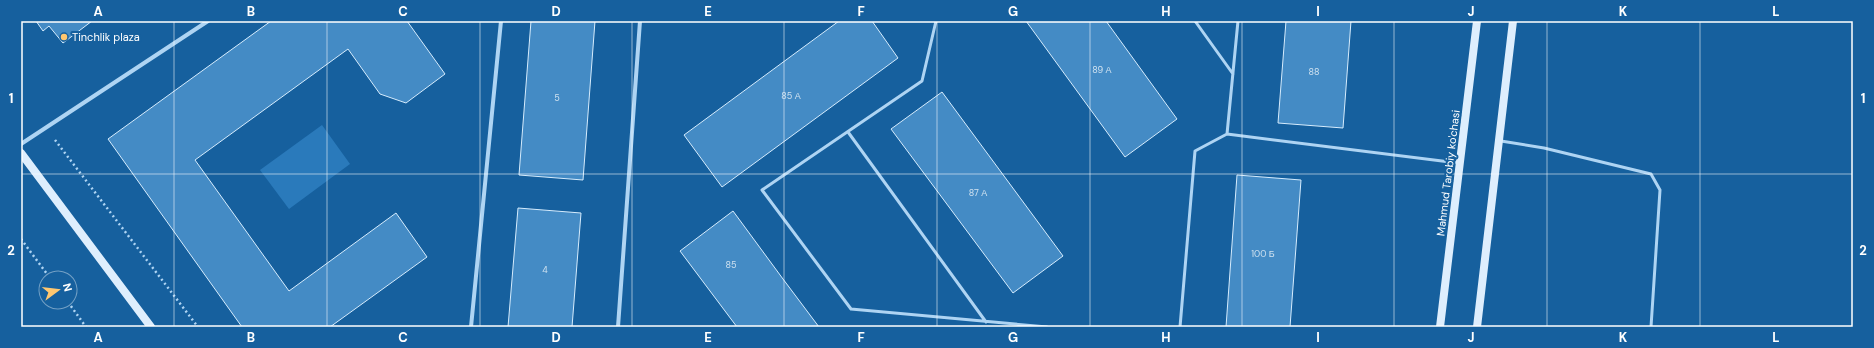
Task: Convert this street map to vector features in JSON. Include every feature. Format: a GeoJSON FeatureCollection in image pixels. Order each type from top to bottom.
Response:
{"type":"FeatureCollection","features":[{"type":"Feature","properties":{"kind":"main road","name":"Mahmud Tarobiy ko'chasi"},"geometry":{"type":"LineString","coordinates":[[1440,327],[1477,21]]}},
{"type":"Feature","properties":{"kind":"main road"},"geometry":{"type":"LineString","coordinates":[[1477,327],[1513,21]]}},
{"type":"Feature","properties":{"kind":"main road"},"geometry":{"type":"LineString","coordinates":[[21,154],[151,327]]}},
{"type":"Feature","properties":{"kind":"street"},"geometry":{"type":"LineString","coordinates":[[21,144],[208,21]]}},
{"type":"Feature","properties":{"kind":"street"},"geometry":{"type":"LineString","coordinates":[[470,327],[501,21]]}},
{"type":"Feature","properties":{"kind":"street"},"geometry":{"type":"LineString","coordinates":[[618,327],[640,21]]}},
{"type":"Feature","properties":{"kind":"lane"},"geometry":{"type":"LineString","coordinates":[[936,21],[922,81],[762,190],[851,309],[1047,327]]}},
{"type":"Feature","properties":{"kind":"lane"},"geometry":{"type":"LineString","coordinates":[[1195,21],[1233,74]]}},
{"type":"Feature","properties":{"kind":"lane"},"geometry":{"type":"LineString","coordinates":[[1227,134],[1238,21]]}},
{"type":"Feature","properties":{"kind":"lane"},"geometry":{"type":"LineString","coordinates":[[848,132],[986,322]]}},
{"type":"Feature","properties":{"kind":"lane"},"geometry":{"type":"LineString","coordinates":[[1180,327],[1195,151],[1227,134],[1460,163]]}},
{"type":"Feature","properties":{"kind":"lane"},"geometry":{"type":"LineString","coordinates":[[1499,140],[1544,148],[1651,174],[1660,190],[1651,327]]}},
{"type":"Feature","properties":{"kind":"path"},"geometry":{"type":"LineString","coordinates":[[46,127],[198,327]]}},
{"type":"Feature","properties":{"kind":"path"},"geometry":{"type":"LineString","coordinates":[[21,239],[44,270]]}},
{"type":"Feature","properties":{"kind":"path"},"geometry":{"type":"LineString","coordinates":[[74,310],[86,327]]}},
{"type":"Feature","properties":{"kind":"shaded area"},"geometry":{"type":"Polygon","coordinates":[[[322,125],[350,164],[289,209],[260,170],[322,125]]]}},
{"type":"Feature","properties":{"kind":"building","name":"Tinchlik plaza"},"geometry":{"type":"Polygon","coordinates":[[[36,21],[92,21],[63,43],[49,26],[43,31],[36,21]]]}},
{"type":"Feature","properties":{"kind":"building"},"geometry":{"type":"Polygon","coordinates":[[[271,21],[407,21],[445,74],[406,103],[380,94],[348,49],[195,160],[289,291],[396,213],[427,257],[330,327],[242,327],[108,139],[271,21]]]}},
{"type":"Feature","properties":{"kind":"building"},"geometry":{"type":"Polygon","coordinates":[[[531,21],[595,21],[583,180],[519,175],[531,21]]]}},
{"type":"Feature","properties":{"kind":"building"},"geometry":{"type":"Polygon","coordinates":[[[839,21],[872,21],[898,58],[722,187],[684,135],[839,21]]]}},
{"type":"Feature","properties":{"kind":"building"},"geometry":{"type":"Polygon","coordinates":[[[1026,21],[1106,21],[1177,119],[1125,157],[1026,21]]]}},
{"type":"Feature","properties":{"kind":"building"},"geometry":{"type":"Polygon","coordinates":[[[1286,21],[1351,21],[1343,128],[1278,123],[1286,21]]]}},
{"type":"Feature","properties":{"kind":"building"},"geometry":{"type":"Polygon","coordinates":[[[942,92],[1063,256],[1013,293],[891,129],[942,92]]]}},
{"type":"Feature","properties":{"kind":"building"},"geometry":{"type":"Polygon","coordinates":[[[1237,175],[1301,180],[1290,327],[1226,327],[1237,175]]]}},
{"type":"Feature","properties":{"kind":"building"},"geometry":{"type":"Polygon","coordinates":[[[518,208],[581,213],[572,327],[508,327],[518,208]]]}},
{"type":"Feature","properties":{"kind":"building"},"geometry":{"type":"Polygon","coordinates":[[[733,211],[819,327],[737,327],[680,251],[733,211]]]}},
{"type":"Feature","properties":{"kind":"place","name":"Tinchlik plaza"},"geometry":{"type":"Point","coordinates":[64,37]}}]}
